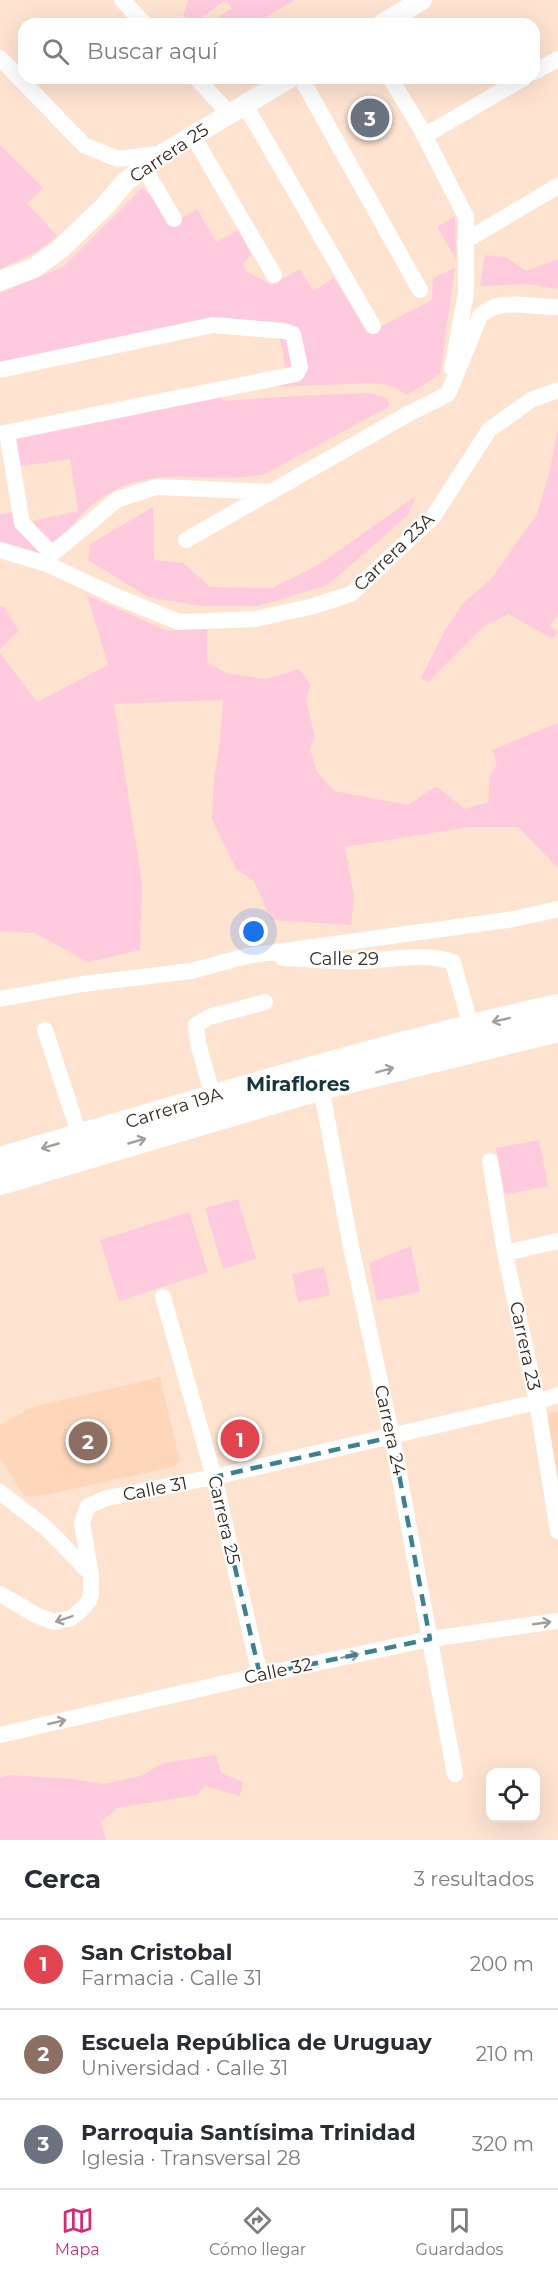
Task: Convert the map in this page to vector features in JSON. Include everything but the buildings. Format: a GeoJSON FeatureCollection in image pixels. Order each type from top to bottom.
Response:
{"type":"FeatureCollection","features":[{"type":"Feature","properties":{"kind":"main road","name":"Carrera 19A"},"geometry":{"type":"LineString","coordinates":[[0,1160],[213,1096],[471,1027],[558,1007]]}},
{"type":"Feature","properties":{"kind":"main road","name":"Carrera 19A"},"geometry":{"type":"LineString","coordinates":[[0,1182],[321,1087],[558,1029]]}},
{"type":"Feature","properties":{"kind":"street"},"geometry":{"type":"LineString","coordinates":[[392,18],[422,0]]}},
{"type":"Feature","properties":{"kind":"street"},"geometry":{"type":"LineString","coordinates":[[126,2],[140,18]]}},
{"type":"Feature","properties":{"kind":"street"},"geometry":{"type":"LineString","coordinates":[[0,58],[18,77]]}},
{"type":"Feature","properties":{"kind":"street"},"geometry":{"type":"LineString","coordinates":[[540,69],[558,59]]}},
{"type":"Feature","properties":{"kind":"street"},"geometry":{"type":"LineString","coordinates":[[25,84],[84,145],[118,159],[164,153]]}},
{"type":"Feature","properties":{"kind":"street"},"geometry":{"type":"LineString","coordinates":[[204,84],[238,109],[373,326]]}},
{"type":"Feature","properties":{"kind":"street","name":"Carrera 25"},"geometry":{"type":"LineString","coordinates":[[0,281],[34,268],[59,250],[105,206],[126,182],[164,153],[280,84]]}},
{"type":"Feature","properties":{"kind":"street"},"geometry":{"type":"LineString","coordinates":[[304,84],[420,290]]}},
{"type":"Feature","properties":{"kind":"street"},"geometry":{"type":"LineString","coordinates":[[394,84],[424,136],[466,217],[466,293],[448,394]]}},
{"type":"Feature","properties":{"kind":"street"},"geometry":{"type":"LineString","coordinates":[[424,136],[514,84]]}},
{"type":"Feature","properties":{"kind":"street"},"geometry":{"type":"LineString","coordinates":[[193,136],[274,275]]}},
{"type":"Feature","properties":{"kind":"street"},"geometry":{"type":"LineString","coordinates":[[144,168],[174,219]]}},
{"type":"Feature","properties":{"kind":"street"},"geometry":{"type":"LineString","coordinates":[[465,241],[558,186]]}},
{"type":"Feature","properties":{"kind":"street"},"geometry":{"type":"LineString","coordinates":[[186,540],[408,414],[448,394],[480,316],[489,307],[512,304],[558,307]]}},
{"type":"Feature","properties":{"kind":"street"},"geometry":{"type":"LineString","coordinates":[[0,370],[213,325],[284,331],[292,334],[300,367],[296,374],[3,434],[22,523],[49,559]]}},
{"type":"Feature","properties":{"kind":"street","name":"Carrera 23A"},"geometry":{"type":"LineString","coordinates":[[49,559],[120,598],[179,622],[255,619],[310,607],[351,594],[433,517],[489,430],[531,400],[558,390]]}},
{"type":"Feature","properties":{"kind":"street"},"geometry":{"type":"LineString","coordinates":[[49,559],[118,499],[156,487],[272,492]]}},
{"type":"Feature","properties":{"kind":"street"},"geometry":{"type":"LineString","coordinates":[[0,550],[49,559]]}},
{"type":"Feature","properties":{"kind":"street"},"geometry":{"type":"LineString","coordinates":[[0,999],[83,984],[191,971],[247,956],[514,919],[558,909]]}},
{"type":"Feature","properties":{"kind":"street","name":"Calle 29"},"geometry":{"type":"LineString","coordinates":[[247,956],[360,961],[422,956],[441,958],[453,962],[471,1027]]}},
{"type":"Feature","properties":{"kind":"street"},"geometry":{"type":"LineString","coordinates":[[213,1096],[198,1043],[196,1025],[209,1017],[265,1002]]}},
{"type":"Feature","properties":{"kind":"street"},"geometry":{"type":"LineString","coordinates":[[45,1030],[81,1137]]}},
{"type":"Feature","properties":{"kind":"street","name":"Carrera 24"},"geometry":{"type":"LineString","coordinates":[[321,1087],[350,1242],[392,1437],[455,1774]]}},
{"type":"Feature","properties":{"kind":"street","name":"Carrera 23"},"geometry":{"type":"LineString","coordinates":[[490,1161],[506,1253],[537,1402],[558,1531]]}},
{"type":"Feature","properties":{"kind":"street"},"geometry":{"type":"LineString","coordinates":[[506,1253],[558,1241]]}},
{"type":"Feature","properties":{"kind":"street","name":"Carrera 25"},"geometry":{"type":"LineString","coordinates":[[163,1297],[214,1477],[260,1675]]}},
{"type":"Feature","properties":{"kind":"street","name":"Calle 31"},"geometry":{"type":"LineString","coordinates":[[0,1594],[36,1615],[54,1622],[71,1618],[89,1601],[92,1594],[82,1523],[88,1506],[107,1498],[214,1477],[392,1437],[558,1395]]}},
{"type":"Feature","properties":{"kind":"street"},"geometry":{"type":"LineString","coordinates":[[0,1492],[45,1527],[91,1575]]}},
{"type":"Feature","properties":{"kind":"street","name":"Calle 32"},"geometry":{"type":"LineString","coordinates":[[0,1735],[260,1675],[430,1639],[558,1621]]}},
{"type":"Feature","properties":{"kind":"highlighted area"},"geometry":{"type":"Polygon","coordinates":[[[392,1437],[430,1639],[260,1675],[214,1477],[392,1437]]]}},
{"type":"Feature","properties":{"kind":"shaded area"},"geometry":{"type":"Polygon","coordinates":[[[188,0],[226,0],[200,18],[186,18],[183,15],[188,0]]]}},
{"type":"Feature","properties":{"kind":"shaded area"},"geometry":{"type":"Polygon","coordinates":[[[226,0],[295,0],[264,18],[217,18],[232,8],[226,0]]]}},
{"type":"Feature","properties":{"kind":"shaded area"},"geometry":{"type":"Polygon","coordinates":[[[0,145],[43,188],[27,203],[57,236],[36,252],[0,269],[0,145]]]}},
{"type":"Feature","properties":{"kind":"shaded area"},"geometry":{"type":"Polygon","coordinates":[[[142,188],[152,197],[171,224],[197,209],[216,242],[238,230],[251,254],[243,265],[246,271],[271,285],[300,269],[313,291],[334,278],[368,333],[432,300],[433,278],[455,268],[440,374],[407,395],[392,386],[373,383],[279,387],[275,383],[286,373],[282,347],[278,334],[262,326],[0,364],[0,293],[63,267],[142,188]]]}},
{"type":"Feature","properties":{"kind":"shaded area"},"geometry":{"type":"Polygon","coordinates":[[[455,216],[456,259],[437,227],[455,216]]]}},
{"type":"Feature","properties":{"kind":"shaded area"},"geometry":{"type":"Polygon","coordinates":[[[485,255],[505,257],[526,271],[558,259],[558,289],[527,284],[480,286],[485,255]]]}},
{"type":"Feature","properties":{"kind":"shaded area"},"geometry":{"type":"Polygon","coordinates":[[[370,393],[387,399],[390,406],[265,474],[232,478],[165,477],[132,483],[113,491],[95,503],[65,534],[50,543],[31,526],[33,521],[78,511],[70,459],[20,466],[15,443],[19,436],[216,394],[225,401],[370,393]]]}},
{"type":"Feature","properties":{"kind":"shaded area"},"geometry":{"type":"Polygon","coordinates":[[[558,429],[558,614],[549,626],[558,632],[552,639],[509,614],[484,626],[428,682],[421,678],[444,632],[463,603],[491,579],[537,514],[549,474],[558,429]]]}},
{"type":"Feature","properties":{"kind":"shaded area"},"geometry":{"type":"Polygon","coordinates":[[[416,496],[408,515],[328,585],[258,606],[201,606],[148,597],[88,560],[90,544],[153,507],[154,560],[183,563],[210,587],[272,588],[320,564],[416,496]]]}},
{"type":"Feature","properties":{"kind":"shaded area"},"geometry":{"type":"Polygon","coordinates":[[[15,512],[37,548],[39,553],[36,557],[0,544],[0,514],[15,512]]]}},
{"type":"Feature","properties":{"kind":"shaded area"},"geometry":{"type":"Polygon","coordinates":[[[87,595],[168,631],[207,628],[207,662],[226,673],[266,679],[299,669],[311,685],[306,700],[315,737],[310,749],[317,772],[334,791],[408,805],[436,786],[465,809],[488,802],[490,775],[497,764],[492,750],[558,723],[558,868],[518,827],[469,827],[345,847],[354,898],[351,925],[271,920],[254,881],[236,869],[212,819],[223,700],[114,704],[142,883],[140,950],[88,962],[35,933],[0,931],[0,653],[37,702],[108,665],[87,595]]]}},
{"type":"Feature","properties":{"kind":"shaded area"},"geometry":{"type":"Polygon","coordinates":[[[0,606],[4,607],[19,631],[0,649],[0,606]]]}},
{"type":"Feature","properties":{"kind":"shaded area"},"geometry":{"type":"Polygon","coordinates":[[[539,1140],[548,1186],[505,1195],[496,1148],[539,1140]]]}},
{"type":"Feature","properties":{"kind":"shaded area"},"geometry":{"type":"Polygon","coordinates":[[[238,1199],[256,1259],[223,1269],[205,1208],[238,1199]]]}},
{"type":"Feature","properties":{"kind":"shaded area"},"geometry":{"type":"Polygon","coordinates":[[[189,1212],[208,1272],[119,1301],[100,1240],[189,1212]]]}},
{"type":"Feature","properties":{"kind":"shaded area"},"geometry":{"type":"Polygon","coordinates":[[[411,1246],[420,1292],[377,1301],[369,1263],[411,1246]]]}},
{"type":"Feature","properties":{"kind":"shaded area"},"geometry":{"type":"Polygon","coordinates":[[[324,1267],[330,1295],[298,1302],[292,1274],[324,1267]]]}},
{"type":"Feature","properties":{"kind":"shaded area"},"geometry":{"type":"Polygon","coordinates":[[[160,1377],[180,1461],[173,1467],[45,1495],[25,1497],[0,1458],[0,1425],[32,1407],[160,1377]]]}},
{"type":"Feature","properties":{"kind":"shaded area"},"geometry":{"type":"Polygon","coordinates":[[[558,1411],[558,1497],[545,1421],[550,1413],[558,1411]]]}},
{"type":"Feature","properties":{"kind":"shaded area"},"geometry":{"type":"Polygon","coordinates":[[[216,1755],[221,1773],[243,1782],[240,1796],[205,1786],[197,1795],[117,1808],[101,1822],[106,1840],[0,1840],[0,1778],[8,1775],[73,1779],[103,1784],[141,1776],[163,1763],[216,1755]]]}},
{"type":"Feature","properties":{"kind":"place","name":"Parroquia Santísima Trinidad"},"geometry":{"type":"Point","coordinates":[370,118]}},
{"type":"Feature","properties":{"kind":"place","name":"San Cristobal"},"geometry":{"type":"Point","coordinates":[240,1439]}},
{"type":"Feature","properties":{"kind":"place","name":"Escuela República de Uruguay"},"geometry":{"type":"Point","coordinates":[88,1441]}},
{"type":"Feature","properties":{"kind":"district","name":"Miraflores"},"geometry":{"type":"Point","coordinates":[298,1084]}}]}
